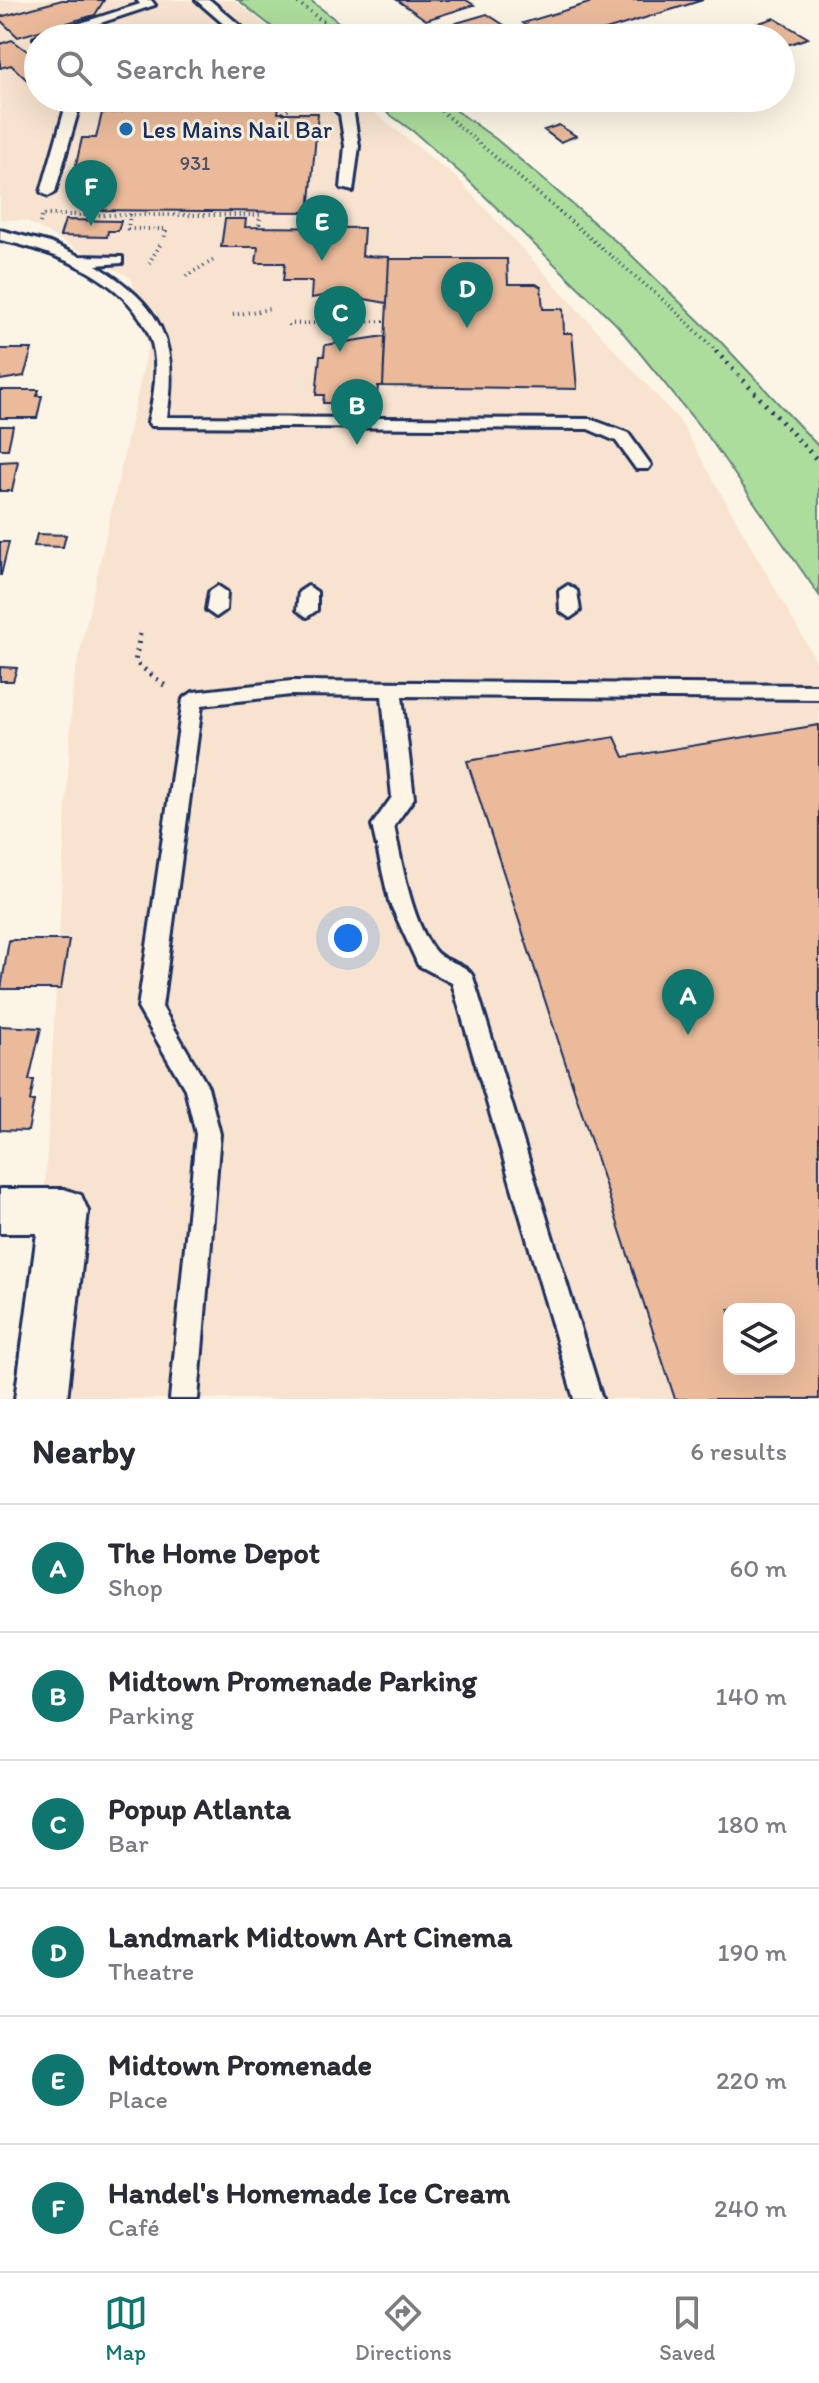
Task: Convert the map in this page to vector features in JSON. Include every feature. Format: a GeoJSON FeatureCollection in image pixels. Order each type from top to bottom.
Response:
{"type":"FeatureCollection","features":[{"type":"Feature","properties":{"kind":"street"},"geometry":{"type":"LineString","coordinates":[[0,1211],[64,1211],[41,1399]]}},
{"type":"Feature","properties":{"kind":"lane"},"geometry":{"type":"LineString","coordinates":[[87,24],[149,5],[143,0]]}},
{"type":"Feature","properties":{"kind":"lane"},"geometry":{"type":"LineString","coordinates":[[202,0],[232,24]]}},
{"type":"Feature","properties":{"kind":"lane"},"geometry":{"type":"LineString","coordinates":[[48,192],[71,112]]}},
{"type":"Feature","properties":{"kind":"lane"},"geometry":{"type":"LineString","coordinates":[[345,112],[352,146],[348,188]]}},
{"type":"Feature","properties":{"kind":"lane"},"geometry":{"type":"LineString","coordinates":[[0,235],[61,252],[106,276],[138,306],[158,336],[162,372],[157,422],[319,432],[397,432],[472,424],[551,433],[590,424],[622,437],[642,465]]}},
{"type":"Feature","properties":{"kind":"lane"},"geometry":{"type":"LineString","coordinates":[[76,260],[117,260]]}},
{"type":"Feature","properties":{"kind":"lane"},"geometry":{"type":"LineString","coordinates":[[472,424],[473,442]]}},
{"type":"Feature","properties":{"kind":"lane"},"geometry":{"type":"LineString","coordinates":[[568,591],[570,611]]}},
{"type":"Feature","properties":{"kind":"lane"},"geometry":{"type":"LineString","coordinates":[[184,1399],[208,1134],[196,1087],[150,1008],[193,699],[291,688],[819,692]]}},
{"type":"Feature","properties":{"kind":"lane"},"geometry":{"type":"LineString","coordinates":[[391,689],[403,798],[383,825],[400,901],[426,958],[462,977],[588,1399]]}},
{"type":"Feature","properties":{"kind":"path"},"geometry":{"type":"LineString","coordinates":[[294,0],[327,24]]}},
{"type":"Feature","properties":{"kind":"path"},"geometry":{"type":"LineString","coordinates":[[442,112],[677,312],[764,399],[819,462]]}},
{"type":"Feature","properties":{"kind":"path"},"geometry":{"type":"LineString","coordinates":[[130,214],[128,229],[166,229],[149,263]]}},
{"type":"Feature","properties":{"kind":"path"},"geometry":{"type":"LineString","coordinates":[[41,218],[42,215],[260,215],[259,227]]}},
{"type":"Feature","properties":{"kind":"path"},"geometry":{"type":"LineString","coordinates":[[186,276],[214,260]]}},
{"type":"Feature","properties":{"kind":"path"},"geometry":{"type":"LineString","coordinates":[[233,315],[270,309]]}},
{"type":"Feature","properties":{"kind":"path"},"geometry":{"type":"LineString","coordinates":[[288,324],[386,321]]}},
{"type":"Feature","properties":{"kind":"path"},"geometry":{"type":"LineString","coordinates":[[140,634],[135,662],[168,688]]}},
{"type":"Feature","properties":{"kind":"shaded area"},"geometry":{"type":"Polygon","coordinates":[[[0,0],[234,0],[264,24],[24,24],[24,112],[374,112],[459,180],[680,421],[819,666],[819,1399],[33,1399],[73,683],[148,346],[131,278],[26,221],[0,219],[0,0]]]}},
{"type":"Feature","properties":{"kind":"green space"},"geometry":{"type":"Polygon","coordinates":[[[238,0],[310,0],[341,24],[268,24],[238,0]]]}},
{"type":"Feature","properties":{"kind":"green space"},"geometry":{"type":"Polygon","coordinates":[[[386,112],[458,112],[496,139],[626,250],[720,341],[819,447],[819,595],[710,439],[617,325],[464,176],[386,112]]]}},
{"type":"Feature","properties":{"kind":"building"},"geometry":{"type":"Polygon","coordinates":[[[62,0],[104,0],[95,15],[64,24],[24,24],[24,35],[18,37],[0,17],[62,0]]]}},
{"type":"Feature","properties":{"kind":"building"},"geometry":{"type":"Polygon","coordinates":[[[397,0],[466,0],[474,5],[426,20],[397,0]]]}},
{"type":"Feature","properties":{"kind":"building"},"geometry":{"type":"Polygon","coordinates":[[[599,0],[703,0],[625,24],[523,23],[599,0]]]}},
{"type":"Feature","properties":{"kind":"building"},"geometry":{"type":"Polygon","coordinates":[[[487,14],[502,24],[453,24],[487,14]]]}},
{"type":"Feature","properties":{"kind":"building"},"geometry":{"type":"Polygon","coordinates":[[[774,18],[784,24],[756,24],[774,18]]]}},
{"type":"Feature","properties":{"kind":"building"},"geometry":{"type":"Polygon","coordinates":[[[795,30],[808,38],[795,42],[795,30]]]}},
{"type":"Feature","properties":{"kind":"building"},"geometry":{"type":"Polygon","coordinates":[[[12,40],[24,49],[24,77],[11,65],[0,68],[0,44],[12,40]]]}},
{"type":"Feature","properties":{"kind":"building"},"geometry":{"type":"Polygon","coordinates":[[[102,113],[318,113],[309,212],[81,210],[87,188],[71,187],[82,138],[96,138],[102,113]]]}},
{"type":"Feature","properties":{"kind":"building"},"geometry":{"type":"Polygon","coordinates":[[[559,125],[576,136],[560,142],[544,130],[559,125]]]}},
{"type":"Feature","properties":{"kind":"building"},"geometry":{"type":"Polygon","coordinates":[[[225,219],[246,219],[245,227],[364,228],[362,256],[389,257],[387,303],[336,294],[311,298],[312,281],[283,281],[285,263],[256,263],[258,247],[221,247],[225,219]]]}},
{"type":"Feature","properties":{"kind":"building"},"geometry":{"type":"Polygon","coordinates":[[[65,220],[121,221],[118,231],[108,231],[107,237],[60,236],[65,220]]]}},
{"type":"Feature","properties":{"kind":"building"},"geometry":{"type":"Polygon","coordinates":[[[389,259],[507,259],[508,284],[536,284],[541,287],[543,309],[563,309],[564,333],[572,333],[577,389],[383,386],[389,259]]]}},
{"type":"Feature","properties":{"kind":"building"},"geometry":{"type":"Polygon","coordinates":[[[385,336],[383,386],[378,386],[377,395],[343,394],[343,403],[323,403],[324,395],[316,395],[320,356],[324,356],[325,345],[385,336]]]}},
{"type":"Feature","properties":{"kind":"building"},"geometry":{"type":"Polygon","coordinates":[[[0,349],[32,349],[24,376],[0,380],[0,349]]]}},
{"type":"Feature","properties":{"kind":"building"},"geometry":{"type":"Polygon","coordinates":[[[0,390],[39,390],[37,396],[42,396],[37,418],[0,418],[0,390]]]}},
{"type":"Feature","properties":{"kind":"building"},"geometry":{"type":"Polygon","coordinates":[[[0,426],[13,426],[8,449],[0,449],[0,426]]]}},
{"type":"Feature","properties":{"kind":"building"},"geometry":{"type":"Polygon","coordinates":[[[18,461],[12,491],[0,491],[0,462],[18,461]]]}},
{"type":"Feature","properties":{"kind":"building"},"geometry":{"type":"Polygon","coordinates":[[[37,534],[66,535],[63,547],[34,546],[37,534]]]}},
{"type":"Feature","properties":{"kind":"building"},"geometry":{"type":"Polygon","coordinates":[[[0,542],[9,542],[1,575],[0,575],[0,542]]]}},
{"type":"Feature","properties":{"kind":"building"},"geometry":{"type":"Polygon","coordinates":[[[0,667],[17,668],[13,681],[0,681],[0,667]]]}},
{"type":"Feature","properties":{"kind":"building"},"geometry":{"type":"Polygon","coordinates":[[[819,725],[819,1399],[675,1399],[467,761],[615,737],[624,757],[819,725]]]}},
{"type":"Feature","properties":{"kind":"building"},"geometry":{"type":"Polygon","coordinates":[[[9,940],[69,940],[61,989],[1,989],[9,940]]]}},
{"type":"Feature","properties":{"kind":"building"},"geometry":{"type":"Polygon","coordinates":[[[0,1026],[41,1028],[29,1080],[34,1080],[30,1101],[34,1101],[28,1131],[0,1130],[0,1026]]]}},
{"type":"Feature","properties":{"kind":"place","name":"Les Mains Nail Bar"},"geometry":{"type":"Point","coordinates":[126,129]}},
{"type":"Feature","properties":{"kind":"place","name":"Handel's Homemade Ice Cream"},"geometry":{"type":"Point","coordinates":[91,226]}},
{"type":"Feature","properties":{"kind":"place","name":"Midtown Promenade"},"geometry":{"type":"Point","coordinates":[322,261]}},
{"type":"Feature","properties":{"kind":"place","name":"Landmark Midtown Art Cinema"},"geometry":{"type":"Point","coordinates":[467,328]}},
{"type":"Feature","properties":{"kind":"place","name":"Popup Atlanta"},"geometry":{"type":"Point","coordinates":[340,352]}},
{"type":"Feature","properties":{"kind":"place","name":"Midtown Promenade Parking"},"geometry":{"type":"Point","coordinates":[357,445]}},
{"type":"Feature","properties":{"kind":"place","name":"The Home Depot"},"geometry":{"type":"Point","coordinates":[688,1035]}}]}
